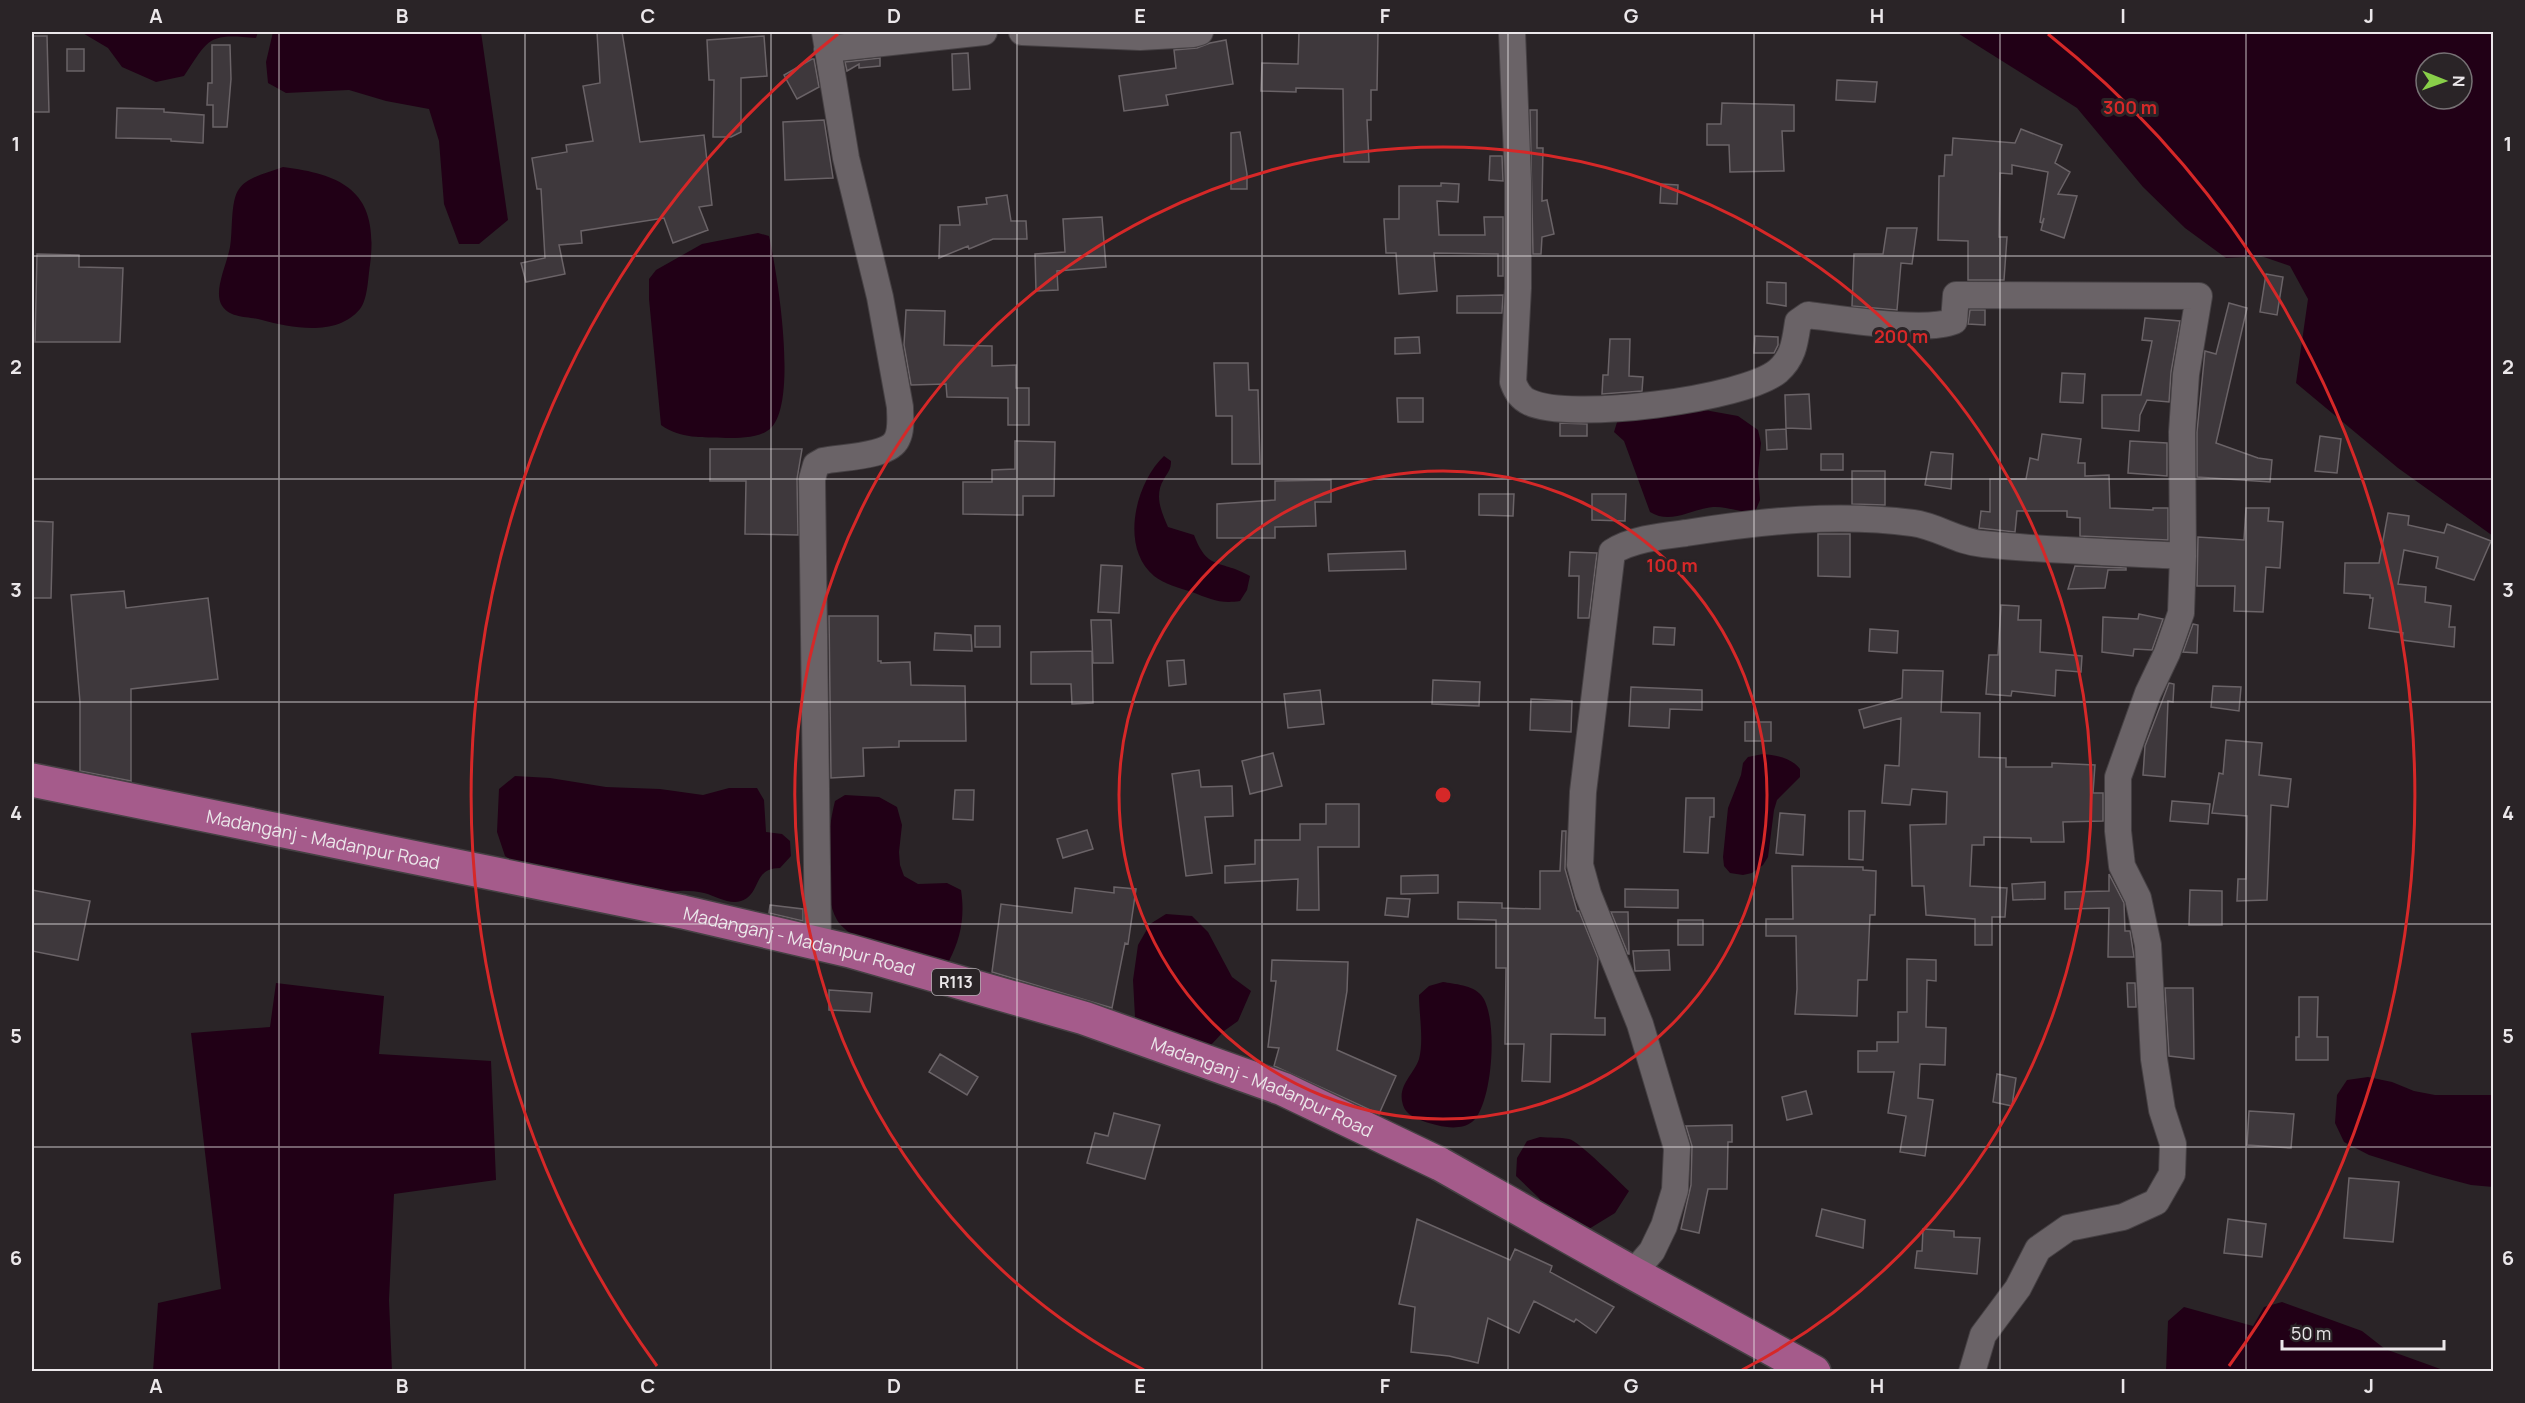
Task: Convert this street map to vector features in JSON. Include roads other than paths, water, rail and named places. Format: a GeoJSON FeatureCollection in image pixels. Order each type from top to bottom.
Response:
{"type":"FeatureCollection","features":[{"type":"Feature","properties":{"kind":"main road","name":"Madanganj - Madanpur Road"},"geometry":{"type":"LineString","coordinates":[[32,780],[683,912],[818,944],[1084,1018],[1283,1089],[1440,1164],[1633,1273],[1814,1371]]}},
{"type":"Feature","properties":{"kind":"street"},"geometry":{"type":"LineString","coordinates":[[818,944],[812,479],[816,465],[823,461],[887,450],[897,441],[900,425],[900,407],[880,297],[846,158],[826,40],[984,32]]}},
{"type":"Feature","properties":{"kind":"street"},"geometry":{"type":"LineString","coordinates":[[1022,32],[1140,37],[1200,32]]}},
{"type":"Feature","properties":{"kind":"street"},"geometry":{"type":"LineString","coordinates":[[1512,32],[1518,181],[1518,288],[1513,382],[1517,394],[1528,402],[1560,410],[1626,408],[1706,395],[1753,384],[1776,373],[1787,362],[1794,348],[1798,322],[1808,315],[1944,326],[1954,321],[1956,295],[2199,296],[2186,374],[2182,432],[2181,613],[2167,653],[2148,693],[2118,777],[2118,831],[2122,866],[2138,898],[2148,945],[2154,1059],[2162,1110],[2173,1144],[2172,1174],[2156,1202],[2123,1217],[2068,1228],[2038,1249],[2018,1288],[1983,1335],[1972,1371]]}},
{"type":"Feature","properties":{"kind":"street"},"geometry":{"type":"LineString","coordinates":[[1633,1273],[1652,1251],[1664,1226],[1676,1190],[1677,1148],[1640,1024],[1588,894],[1580,865],[1583,792],[1612,552],[1622,546],[1671,535],[1750,522],[1825,518],[1869,519],[1916,524],[1980,544],[2183,556]]}}]}
